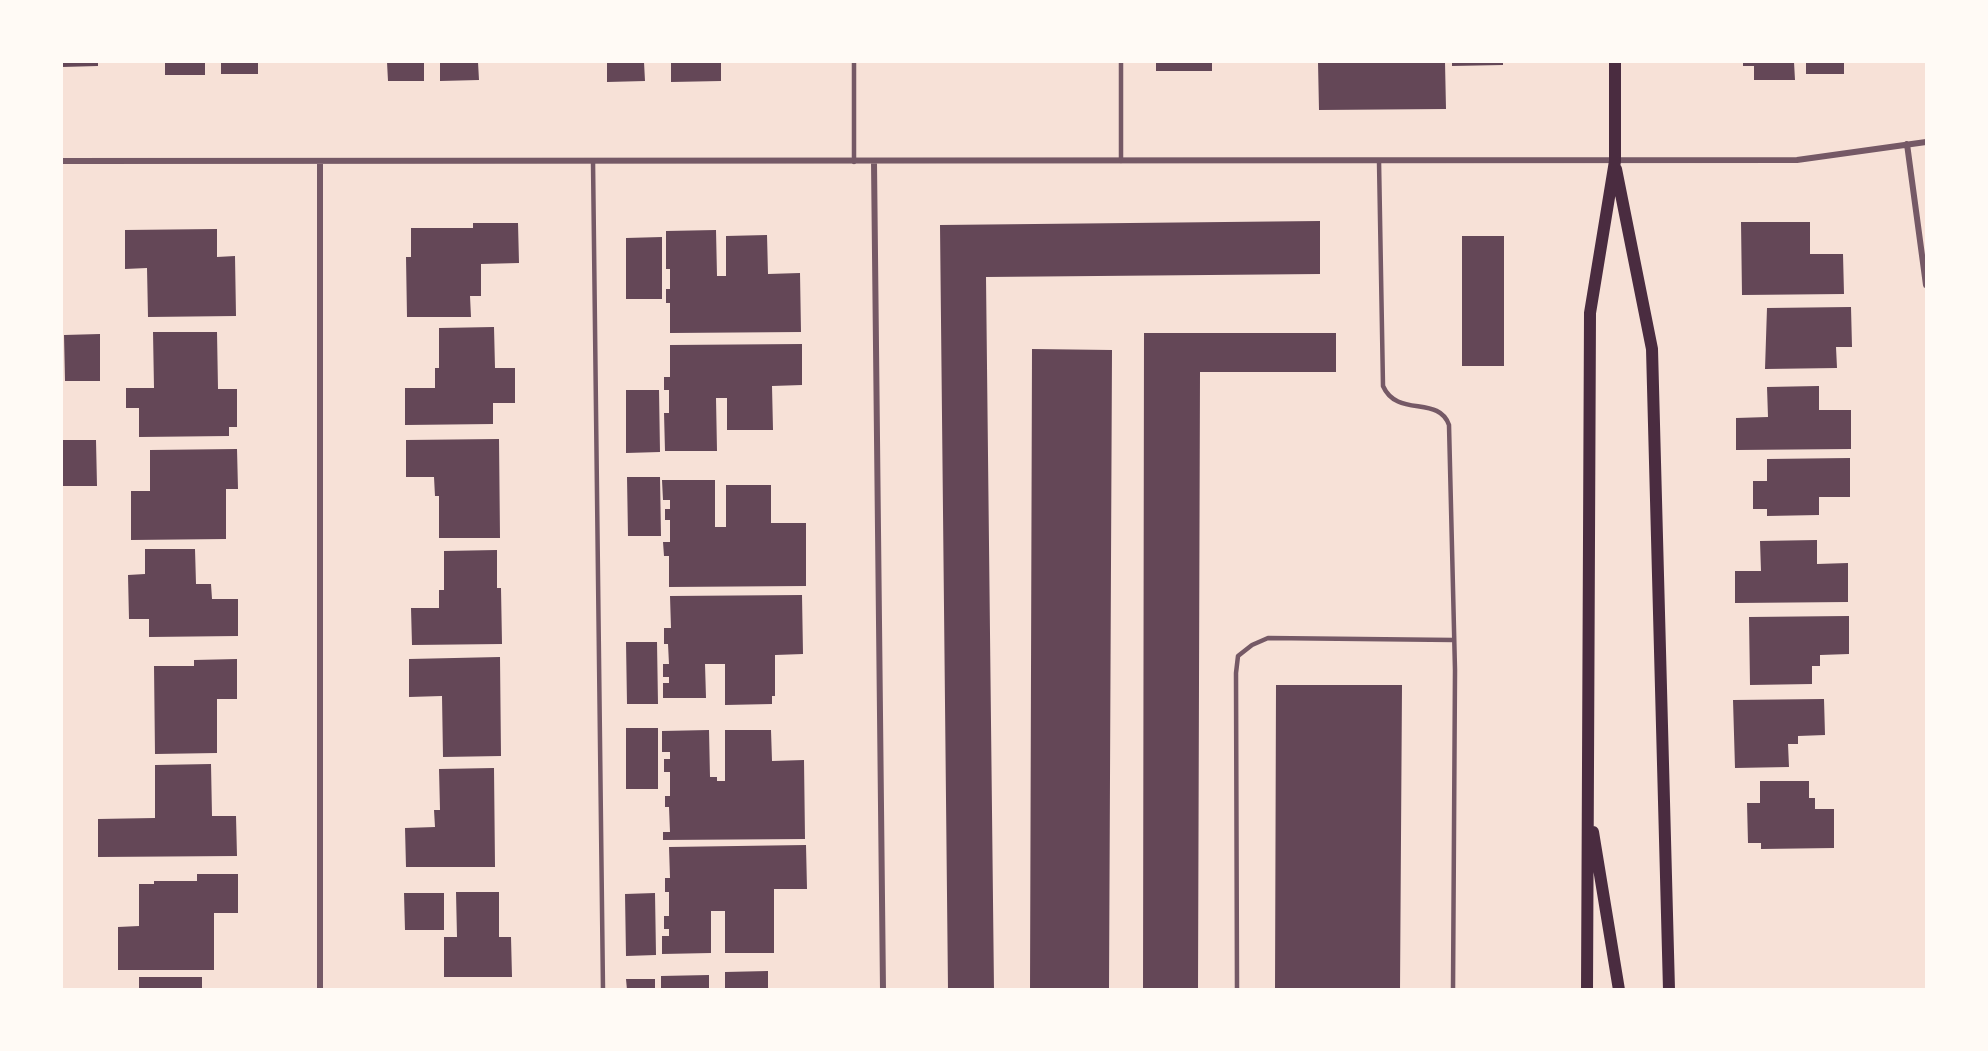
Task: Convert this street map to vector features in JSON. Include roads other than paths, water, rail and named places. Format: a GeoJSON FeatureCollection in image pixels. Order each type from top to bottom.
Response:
{"type":"FeatureCollection","features":[{"type":"Feature","properties":{"kind":"main road"},"geometry":{"type":"LineString","coordinates":[[1587,990],[1590,313],[1615,161],[1615,62]]}},
{"type":"Feature","properties":{"kind":"main road"},"geometry":{"type":"LineString","coordinates":[[1615,161],[1652,349],[1669,990]]}},
{"type":"Feature","properties":{"kind":"main road"},"geometry":{"type":"LineString","coordinates":[[1587,795],[1619,990]]}},
{"type":"Feature","properties":{"kind":"street"},"geometry":{"type":"LineString","coordinates":[[62,161],[1797,160],[1926,142]]}},
{"type":"Feature","properties":{"kind":"street"},"geometry":{"type":"LineString","coordinates":[[1907,144],[1926,285]]}},
{"type":"Feature","properties":{"kind":"street"},"geometry":{"type":"LineString","coordinates":[[320,161],[320,990]]}},
{"type":"Feature","properties":{"kind":"street"},"geometry":{"type":"LineString","coordinates":[[874,162],[883,990]]}},
{"type":"Feature","properties":{"kind":"lane"},"geometry":{"type":"LineString","coordinates":[[854,62],[854,162]]}},
{"type":"Feature","properties":{"kind":"lane"},"geometry":{"type":"LineString","coordinates":[[1121,62],[1121,162]]}},
{"type":"Feature","properties":{"kind":"lane"},"geometry":{"type":"LineString","coordinates":[[593,161],[603,990]]}},
{"type":"Feature","properties":{"kind":"lane"},"geometry":{"type":"LineString","coordinates":[[1379,161],[1383,386],[1388,396],[1402,404],[1439,411],[1446,416],[1449,425],[1454,640],[1453,990]]}},
{"type":"Feature","properties":{"kind":"lane"},"geometry":{"type":"LineString","coordinates":[[1238,990],[1236,673],[1238,656],[1252,645],[1268,638],[1454,640]]}}]}
